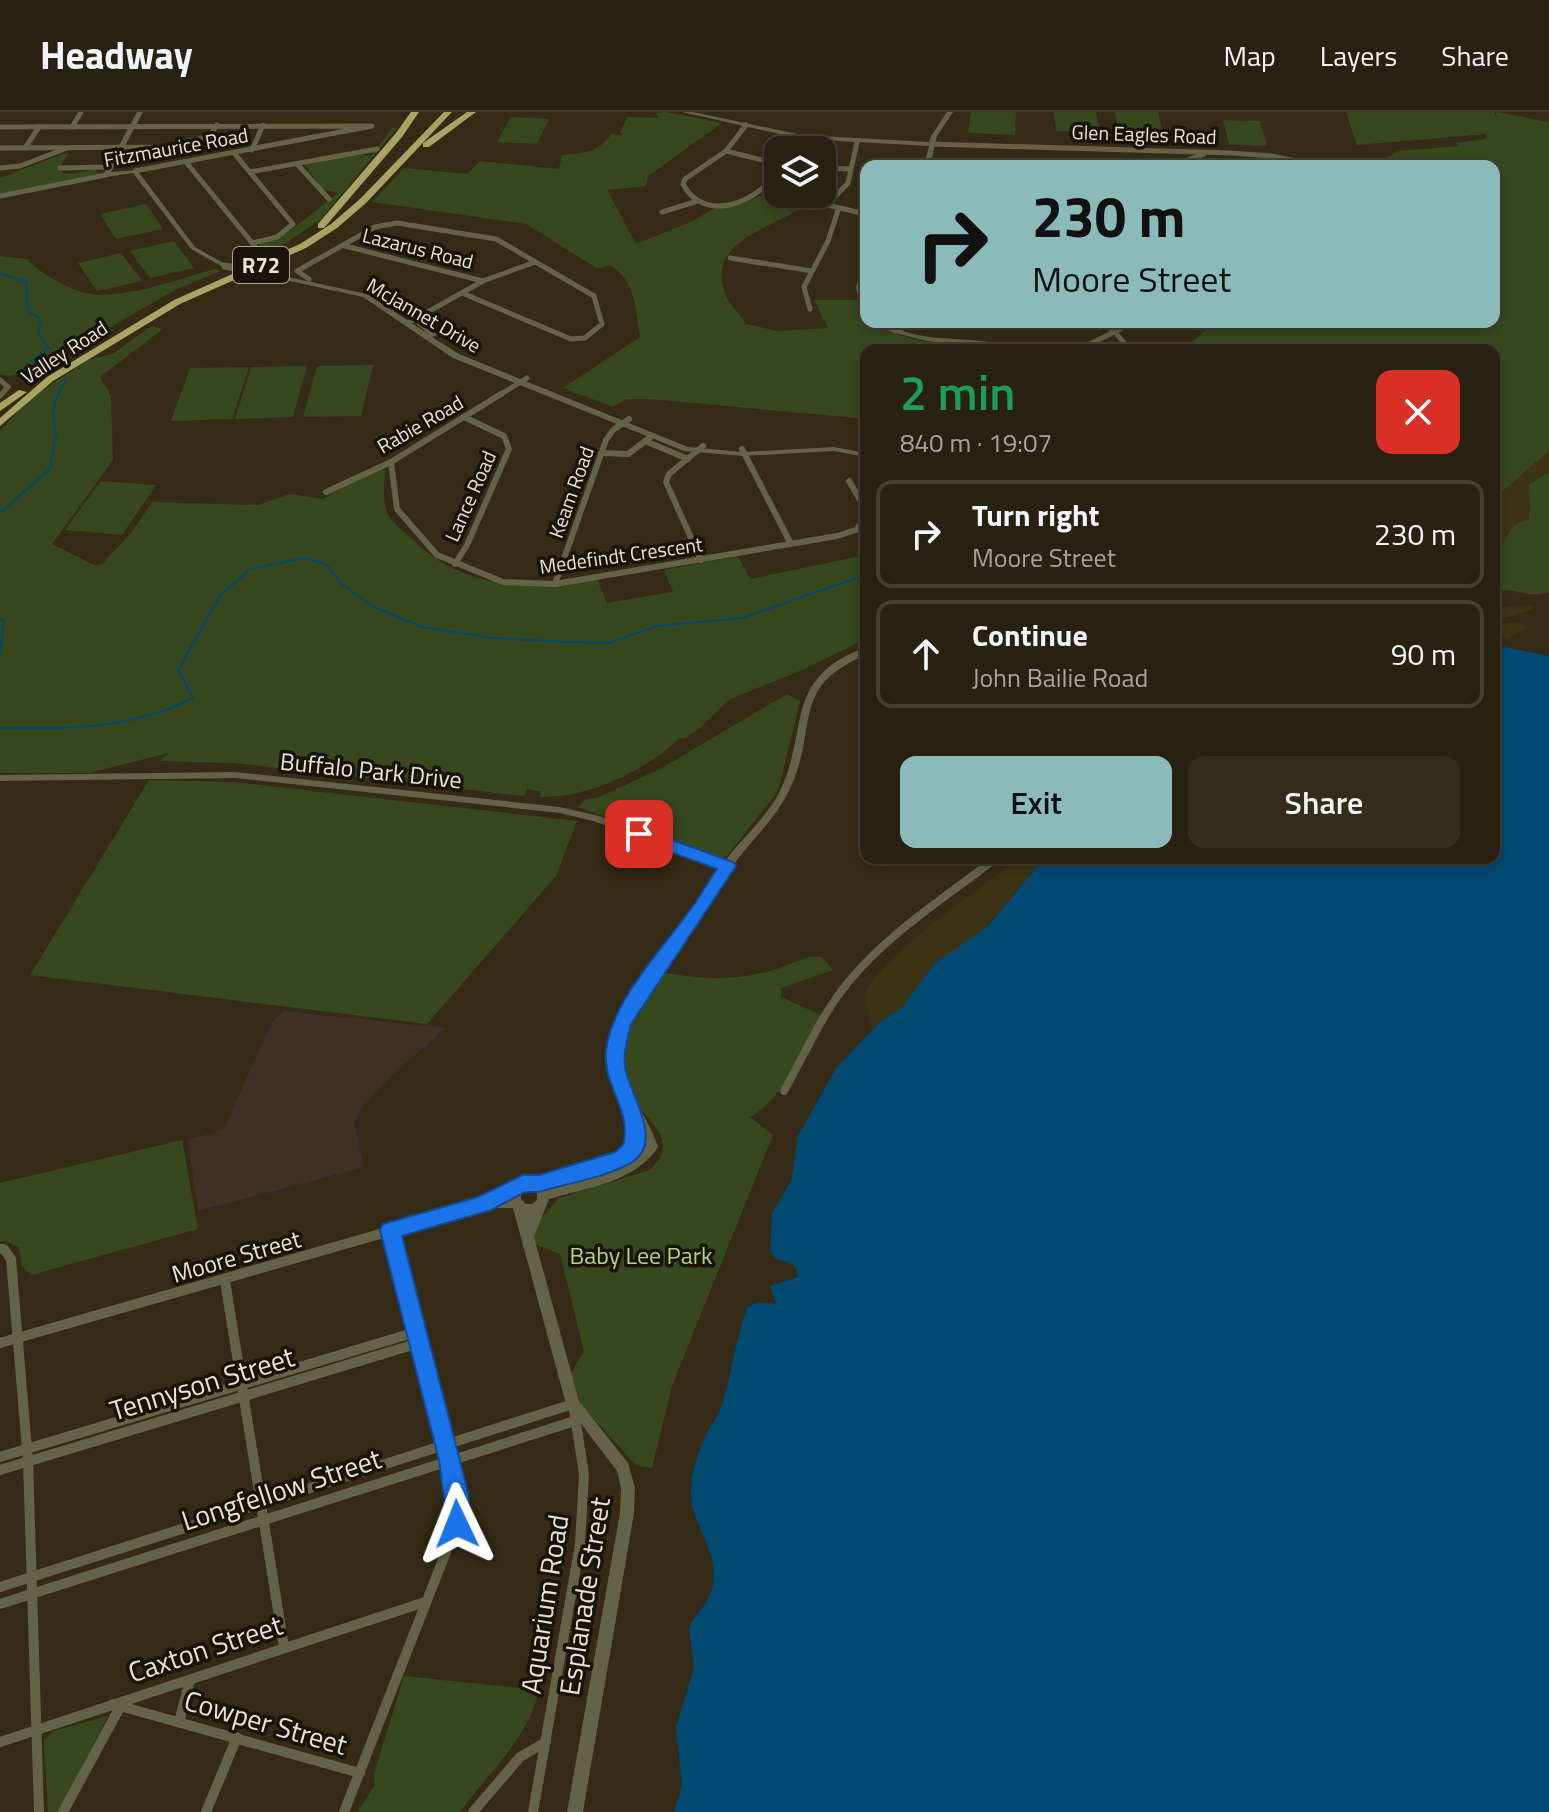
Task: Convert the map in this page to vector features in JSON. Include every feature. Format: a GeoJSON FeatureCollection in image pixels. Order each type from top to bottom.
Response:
{"type":"FeatureCollection","features":[{"type":"Feature","properties":{"kind":"highway"},"geometry":{"type":"LineString","coordinates":[[321,226],[415,112]]}},
{"type":"Feature","properties":{"kind":"highway","name":"R72"},"geometry":{"type":"LineString","coordinates":[[321,226],[350,203],[438,112]]}},
{"type":"Feature","properties":{"kind":"highway","name":"R72"},"geometry":{"type":"LineString","coordinates":[[363,201],[448,112]]}},
{"type":"Feature","properties":{"kind":"highway"},"geometry":{"type":"LineString","coordinates":[[363,201],[429,143],[471,113]]}},
{"type":"Feature","properties":{"kind":"highway","name":"Valley Road"},"geometry":{"type":"LineString","coordinates":[[0,423],[50,379],[206,288],[303,246],[334,226],[363,201]]}},
{"type":"Feature","properties":{"kind":"highway","name":"Valley Road"},"geometry":{"type":"LineString","coordinates":[[0,408],[46,374],[181,292],[287,246],[321,226]]}},
{"type":"Feature","properties":{"kind":"highway"},"geometry":{"type":"LineString","coordinates":[[0,397],[46,374]]}},
{"type":"Feature","properties":{"kind":"street"},"geometry":{"type":"LineString","coordinates":[[72,127],[81,112]]}},
{"type":"Feature","properties":{"kind":"street"},"geometry":{"type":"LineString","coordinates":[[60,168],[107,171],[140,112]]}},
{"type":"Feature","properties":{"kind":"street","name":"Glen Eagles Road"},"geometry":{"type":"LineString","coordinates":[[685,112],[802,137],[857,142],[1204,152],[1290,160]]}},
{"type":"Feature","properties":{"kind":"street"},"geometry":{"type":"LineString","coordinates":[[928,160],[930,144],[950,112]]}},
{"type":"Feature","properties":{"kind":"street"},"geometry":{"type":"LineString","coordinates":[[0,148],[159,147],[207,138],[217,125]]}},
{"type":"Feature","properties":{"kind":"street"},"geometry":{"type":"LineString","coordinates":[[0,127],[263,125],[252,150]]}},
{"type":"Feature","properties":{"kind":"street","name":"Fitzmaurice Road"},"geometry":{"type":"LineString","coordinates":[[0,196],[107,171],[135,171],[372,127],[263,125]]}},
{"type":"Feature","properties":{"kind":"street"},"geometry":{"type":"LineString","coordinates":[[695,202],[686,193],[683,182],[726,151],[746,125]]}},
{"type":"Feature","properties":{"kind":"street"},"geometry":{"type":"LineString","coordinates":[[25,148],[39,127]]}},
{"type":"Feature","properties":{"kind":"street"},"geometry":{"type":"LineString","coordinates":[[857,142],[848,183],[827,204],[838,210],[860,213]]}},
{"type":"Feature","properties":{"kind":"street"},"geometry":{"type":"LineString","coordinates":[[0,168],[20,166],[61,153],[67,147]]}},
{"type":"Feature","properties":{"kind":"street"},"geometry":{"type":"LineString","coordinates":[[250,172],[377,149]]}},
{"type":"Feature","properties":{"kind":"street"},"geometry":{"type":"LineString","coordinates":[[726,151],[764,162]]}},
{"type":"Feature","properties":{"kind":"street"},"geometry":{"type":"LineString","coordinates":[[1190,160],[1202,156],[1204,152]]}},
{"type":"Feature","properties":{"kind":"street"},"geometry":{"type":"LineString","coordinates":[[234,153],[293,224],[277,237],[252,243]]}},
{"type":"Feature","properties":{"kind":"street"},"geometry":{"type":"LineString","coordinates":[[186,162],[257,249]]}},
{"type":"Feature","properties":{"kind":"street"},"geometry":{"type":"LineString","coordinates":[[297,164],[328,198],[335,194]]}},
{"type":"Feature","properties":{"kind":"street"},"geometry":{"type":"LineString","coordinates":[[836,168],[850,169]]}},
{"type":"Feature","properties":{"kind":"street"},"geometry":{"type":"LineString","coordinates":[[135,171],[193,248],[225,266],[260,273]]}},
{"type":"Feature","properties":{"kind":"street"},"geometry":{"type":"LineString","coordinates":[[662,212],[695,202],[719,205],[746,200],[764,188]]}},
{"type":"Feature","properties":{"kind":"street"},"geometry":{"type":"LineString","coordinates":[[810,309],[804,292],[828,241],[838,210]]}},
{"type":"Feature","properties":{"kind":"street"},"geometry":{"type":"LineString","coordinates":[[306,281],[297,271],[375,227],[397,223],[485,236],[596,298],[602,324],[585,338],[567,337],[462,293]]}},
{"type":"Feature","properties":{"kind":"street","name":"Lazarus Road"},"geometry":{"type":"LineString","coordinates":[[345,246],[483,281]]}},
{"type":"Feature","properties":{"kind":"street"},"geometry":{"type":"LineString","coordinates":[[730,258],[812,271]]}},
{"type":"Feature","properties":{"kind":"street"},"geometry":{"type":"LineString","coordinates":[[412,321],[483,281],[535,262]]}},
{"type":"Feature","properties":{"kind":"street","name":"McJannet Drive"},"geometry":{"type":"LineString","coordinates":[[260,273],[306,281]]}},
{"type":"Feature","properties":{"kind":"street","name":"McJannet Drive"},"geometry":{"type":"LineString","coordinates":[[260,273],[375,297],[456,356],[700,449]]}},
{"type":"Feature","properties":{"kind":"street"},"geometry":{"type":"LineString","coordinates":[[889,328],[926,339],[986,344]]}},
{"type":"Feature","properties":{"kind":"street"},"geometry":{"type":"LineString","coordinates":[[895,331],[903,328]]}},
{"type":"Feature","properties":{"kind":"street"},"geometry":{"type":"LineString","coordinates":[[1109,328],[1125,344]]}},
{"type":"Feature","properties":{"kind":"street"},"geometry":{"type":"LineString","coordinates":[[1089,344],[1121,328]]}},
{"type":"Feature","properties":{"kind":"street"},"geometry":{"type":"LineString","coordinates":[[0,380],[8,387],[0,397]]}},
{"type":"Feature","properties":{"kind":"street","name":"Rabie Road"},"geometry":{"type":"LineString","coordinates":[[326,492],[391,462],[524,380]]}},
{"type":"Feature","properties":{"kind":"street","name":"Lance Road"},"geometry":{"type":"LineString","coordinates":[[455,564],[467,545],[509,449],[504,436],[464,417]]}},
{"type":"Feature","properties":{"kind":"street","name":"McJannet Drive"},"geometry":{"type":"LineString","coordinates":[[626,421],[649,439],[700,449],[834,449],[860,454]]}},
{"type":"Feature","properties":{"kind":"street","name":"Keam Road"},"geometry":{"type":"LineString","coordinates":[[555,584],[609,435],[626,421]]}},
{"type":"Feature","properties":{"kind":"street"},"geometry":{"type":"LineString","coordinates":[[602,453],[628,454],[649,439],[688,459]]}},
{"type":"Feature","properties":{"kind":"street"},"geometry":{"type":"LineString","coordinates":[[700,449],[669,474],[666,482],[701,560]]}},
{"type":"Feature","properties":{"kind":"street"},"geometry":{"type":"LineString","coordinates":[[742,451],[791,544]]}},
{"type":"Feature","properties":{"kind":"street","name":"Medefindt Crescent"},"geometry":{"type":"LineString","coordinates":[[391,462],[397,509],[401,517],[437,555],[503,582],[555,584],[847,534],[860,528]]}},
{"type":"Feature","properties":{"kind":"street"},"geometry":{"type":"LineString","coordinates":[[849,481],[860,500]]}},
{"type":"Feature","properties":{"kind":"street"},"geometry":{"type":"LineString","coordinates":[[541,1194],[634,1166],[652,1147],[643,1121],[624,1096],[616,1067],[615,1052],[622,1023],[658,965],[702,908],[727,866],[782,795],[813,686],[860,653]]}},
{"type":"Feature","properties":{"kind":"street","name":"Buffalo Park Drive"},"geometry":{"type":"LineString","coordinates":[[0,778],[235,775],[560,810],[595,818],[727,866]]}},
{"type":"Feature","properties":{"kind":"street"},"geometry":{"type":"LineString","coordinates":[[784,1091],[838,995],[858,970],[881,947],[988,864]]}},
{"type":"Feature","properties":{"kind":"street"},"geometry":{"type":"LineString","coordinates":[[518,1205],[532,1208],[541,1194],[621,1158],[632,1150],[635,1139],[633,1111]]}},
{"type":"Feature","properties":{"kind":"street"},"geometry":{"type":"LineString","coordinates":[[541,1194],[527,1182],[514,1190],[554,1325],[573,1404]]}},
{"type":"Feature","properties":{"kind":"street","name":"Moore Street"},"geometry":{"type":"LineString","coordinates":[[0,1343],[225,1281],[484,1204],[514,1190]]}},
{"type":"Feature","properties":{"kind":"street"},"geometry":{"type":"LineString","coordinates":[[527,1238],[541,1194]]}},
{"type":"Feature","properties":{"kind":"street","name":"Moore Street"},"geometry":{"type":"LineString","coordinates":[[484,1204],[518,1205]]}},
{"type":"Feature","properties":{"kind":"street"},"geometry":{"type":"LineString","coordinates":[[344,1812],[457,1524],[458,1496],[450,1460],[390,1230]]}},
{"type":"Feature","properties":{"kind":"street"},"geometry":{"type":"LineString","coordinates":[[0,1249],[4,1249],[11,1259],[28,1461],[39,1812]]}},
{"type":"Feature","properties":{"kind":"street"},"geometry":{"type":"LineString","coordinates":[[225,1281],[284,1647]]}},
{"type":"Feature","properties":{"kind":"street","name":"Tennyson Street"},"geometry":{"type":"LineString","coordinates":[[0,1457],[418,1338]]}},
{"type":"Feature","properties":{"kind":"street","name":"Tennyson Street"},"geometry":{"type":"LineString","coordinates":[[0,1470],[242,1390]]}},
{"type":"Feature","properties":{"kind":"street","name":"Aquarium Road"},"geometry":{"type":"LineString","coordinates":[[533,1812],[573,1598],[586,1500],[584,1449],[573,1404]]}},
{"type":"Feature","properties":{"kind":"street","name":"Longfellow Street"},"geometry":{"type":"LineString","coordinates":[[0,1587],[573,1404]]}},
{"type":"Feature","properties":{"kind":"street","name":"Esplanade Street"},"geometry":{"type":"LineString","coordinates":[[573,1404],[623,1468],[628,1488],[627,1513],[575,1812]]}},
{"type":"Feature","properties":{"kind":"street","name":"Longfellow Street"},"geometry":{"type":"LineString","coordinates":[[0,1604],[578,1420]]}},
{"type":"Feature","properties":{"kind":"street","name":"Caxton Street"},"geometry":{"type":"LineString","coordinates":[[0,1742],[425,1602]]}},
{"type":"Feature","properties":{"kind":"street"},"geometry":{"type":"LineString","coordinates":[[179,1722],[190,1680]]}},
{"type":"Feature","properties":{"kind":"street"},"geometry":{"type":"LineString","coordinates":[[63,1812],[116,1705]]}},
{"type":"Feature","properties":{"kind":"street","name":"Cowper Street"},"geometry":{"type":"LineString","coordinates":[[116,1705],[360,1773]]}},
{"type":"Feature","properties":{"kind":"street"},"geometry":{"type":"LineString","coordinates":[[206,1812],[237,1737]]}},
{"type":"Feature","properties":{"kind":"street"},"geometry":{"type":"LineString","coordinates":[[473,1812],[520,1757],[546,1742]]}},
{"type":"Feature","properties":{"kind":"shaded area"},"geometry":{"type":"Polygon","coordinates":[[[284,1011],[446,1028],[391,1076],[354,1122],[364,1167],[198,1211],[188,1140],[223,1130],[272,1022],[284,1011]]]}},
{"type":"Feature","properties":{"kind":"green space"},"geometry":{"type":"Polygon","coordinates":[[[666,112],[722,123],[648,176],[646,186],[607,190],[636,244],[693,221],[716,207],[747,202],[759,196],[764,197],[764,208],[802,208],[754,233],[738,244],[727,257],[722,273],[725,293],[746,324],[778,331],[828,328],[814,300],[857,300],[860,328],[884,328],[921,341],[950,344],[860,344],[860,418],[650,399],[626,399],[613,407],[563,388],[640,337],[633,297],[619,272],[610,265],[598,269],[526,224],[372,202],[404,168],[467,174],[480,161],[559,169],[562,155],[590,151],[611,134],[623,135],[620,132],[628,117],[658,118],[656,113],[666,112]]]}},
{"type":"Feature","properties":{"kind":"green space"},"geometry":{"type":"Polygon","coordinates":[[[971,112],[1016,112],[1015,135],[968,133],[971,112]]]}},
{"type":"Feature","properties":{"kind":"green space"},"geometry":{"type":"Polygon","coordinates":[[[1054,112],[1096,112],[1100,132],[1056,131],[1054,112]]]}},
{"type":"Feature","properties":{"kind":"green space"},"geometry":{"type":"Polygon","coordinates":[[[1115,112],[1158,112],[1163,133],[1119,132],[1115,112]]]}},
{"type":"Feature","properties":{"kind":"green space"},"geometry":{"type":"Polygon","coordinates":[[[1346,112],[1495,112],[1494,119],[1497,112],[1549,122],[1549,451],[1500,494],[1500,344],[1189,344],[1208,328],[1500,328],[1500,160],[1382,160],[1399,151],[1459,146],[1456,143],[1485,139],[1487,134],[1357,145],[1346,112]]]}},
{"type":"Feature","properties":{"kind":"green space"},"geometry":{"type":"Polygon","coordinates":[[[511,117],[550,119],[536,144],[497,142],[511,117]]]}},
{"type":"Feature","properties":{"kind":"green space"},"geometry":{"type":"Polygon","coordinates":[[[1223,120],[1260,121],[1267,146],[1229,144],[1223,120]]]}},
{"type":"Feature","properties":{"kind":"green space"},"geometry":{"type":"Polygon","coordinates":[[[392,128],[397,128],[320,220],[284,244],[247,261],[230,264],[260,249],[259,243],[290,231],[338,193],[322,189],[305,165],[360,154],[371,156],[392,128]]]}},
{"type":"Feature","properties":{"kind":"green space"},"geometry":{"type":"Polygon","coordinates":[[[68,154],[58,170],[66,174],[95,170],[98,174],[0,194],[0,178],[68,154]]]}},
{"type":"Feature","properties":{"kind":"green space"},"geometry":{"type":"Polygon","coordinates":[[[146,204],[163,229],[116,239],[100,214],[146,204]]]}},
{"type":"Feature","properties":{"kind":"green space"},"geometry":{"type":"Polygon","coordinates":[[[174,241],[194,268],[150,278],[130,251],[174,241]]]}},
{"type":"Feature","properties":{"kind":"green space"},"geometry":{"type":"Polygon","coordinates":[[[121,253],[142,281],[97,291],[78,263],[121,253]]]}},
{"type":"Feature","properties":{"kind":"green space"},"geometry":{"type":"Polygon","coordinates":[[[0,256],[27,259],[60,283],[81,292],[99,295],[157,286],[215,269],[220,271],[175,290],[30,373],[9,376],[0,374],[0,256]]]}},
{"type":"Feature","properties":{"kind":"green space"},"geometry":{"type":"Polygon","coordinates":[[[151,326],[163,329],[100,377],[111,396],[113,460],[52,544],[96,566],[102,564],[132,532],[152,502],[258,505],[290,494],[323,499],[356,480],[385,469],[385,507],[389,516],[432,556],[453,568],[499,583],[547,585],[597,579],[607,603],[673,592],[664,570],[738,556],[750,579],[860,556],[860,642],[800,671],[730,699],[701,727],[633,771],[597,787],[559,796],[540,797],[541,791],[527,789],[524,796],[234,763],[159,761],[169,753],[89,773],[0,773],[0,431],[29,399],[88,360],[114,353],[151,326]]]}},
{"type":"Feature","properties":{"kind":"green space"},"geometry":{"type":"Polygon","coordinates":[[[373,365],[361,416],[303,417],[317,366],[373,365]]]}},
{"type":"Feature","properties":{"kind":"green space"},"geometry":{"type":"Polygon","coordinates":[[[307,366],[293,417],[235,419],[251,367],[307,366]]]}},
{"type":"Feature","properties":{"kind":"green space"},"geometry":{"type":"Polygon","coordinates":[[[249,367],[232,419],[171,421],[190,368],[249,367]]]}},
{"type":"Feature","properties":{"kind":"green space"},"geometry":{"type":"Polygon","coordinates":[[[1549,472],[1549,592],[1500,591],[1500,545],[1530,510],[1529,484],[1549,472]]]}},
{"type":"Feature","properties":{"kind":"green space"},"geometry":{"type":"Polygon","coordinates":[[[101,481],[156,485],[122,535],[65,530],[101,481]]]}},
{"type":"Feature","properties":{"kind":"green space"},"geometry":{"type":"Polygon","coordinates":[[[787,694],[800,701],[780,784],[775,795],[727,856],[719,858],[578,807],[586,799],[597,798],[660,769],[787,694]]]}},
{"type":"Feature","properties":{"kind":"green space"},"geometry":{"type":"Polygon","coordinates":[[[149,780],[235,782],[577,821],[556,876],[427,1024],[30,975],[149,780]]]}},
{"type":"Feature","properties":{"kind":"green space","name":"Baby Lee Park"},"geometry":{"type":"Polygon","coordinates":[[[810,957],[822,957],[833,970],[781,988],[781,997],[821,1015],[783,1085],[762,1109],[750,1117],[773,1135],[672,1386],[652,1468],[637,1466],[581,1405],[571,1373],[584,1352],[560,1254],[534,1244],[535,1225],[559,1198],[650,1170],[661,1155],[661,1136],[635,1101],[627,1084],[624,1049],[627,1032],[642,1000],[666,973],[739,977],[768,972],[810,957]]]}},
{"type":"Feature","properties":{"kind":"green space"},"geometry":{"type":"Polygon","coordinates":[[[182,1140],[198,1229],[31,1275],[22,1266],[19,1248],[0,1241],[0,1183],[182,1140]]]}},
{"type":"Feature","properties":{"kind":"green space"},"geometry":{"type":"Polygon","coordinates":[[[404,1676],[539,1690],[534,1707],[517,1739],[460,1812],[357,1812],[375,1785],[374,1774],[404,1676]]]}},
{"type":"Feature","properties":{"kind":"green space"},"geometry":{"type":"Polygon","coordinates":[[[108,1716],[59,1812],[48,1812],[44,1740],[54,1731],[108,1716]]]}},
{"type":"Feature","properties":{"kind":"sand"},"geometry":{"type":"Polygon","coordinates":[[[1549,451],[1549,472],[1529,484],[1529,520],[1516,525],[1500,545],[1500,494],[1549,451]]]}},
{"type":"Feature","properties":{"kind":"sand"},"geometry":{"type":"Polygon","coordinates":[[[1528,604],[1534,607],[1500,620],[1500,608],[1528,604]]]}},
{"type":"Feature","properties":{"kind":"sand"},"geometry":{"type":"Polygon","coordinates":[[[1519,622],[1527,627],[1508,639],[1500,638],[1500,623],[1519,622]]]}},
{"type":"Feature","properties":{"kind":"sand"},"geometry":{"type":"Polygon","coordinates":[[[1011,864],[1039,864],[979,935],[934,964],[901,1009],[872,1029],[864,992],[898,954],[1011,864]]]}},
{"type":"Feature","properties":{"kind":"water"},"geometry":{"type":"Polygon","coordinates":[[[1505,647],[1549,656],[1549,1812],[674,1812],[682,1786],[676,1728],[694,1667],[689,1628],[709,1597],[714,1578],[710,1551],[692,1501],[696,1460],[721,1408],[747,1307],[759,1302],[776,1304],[770,1286],[798,1277],[794,1265],[775,1258],[770,1251],[772,1213],[791,1181],[798,1136],[836,1068],[881,1021],[901,1009],[934,964],[987,927],[1039,864],[1500,864],[1500,649],[1505,647]]]}},
{"type":"Feature","properties":{"kind":"waterway"},"geometry":{"type":"LineString","coordinates":[[0,274],[26,281],[28,311],[40,318],[39,335],[49,348],[27,364],[29,371]]}},
{"type":"Feature","properties":{"kind":"waterway"},"geometry":{"type":"LineString","coordinates":[[0,513],[50,469],[56,433],[53,414],[56,398],[66,380]]}},
{"type":"Feature","properties":{"kind":"waterway"},"geometry":{"type":"LineString","coordinates":[[0,728],[99,725],[147,716],[193,698],[178,670],[220,596],[250,569],[303,558],[326,564],[342,584],[372,606],[422,627],[494,638],[567,642],[609,643],[656,626],[742,618],[860,580]]}},
{"type":"Feature","properties":{"kind":"waterway"},"geometry":{"type":"LineString","coordinates":[[0,619],[4,620],[0,653]]}},
{"type":"Feature","properties":{"kind":"route"},"geometry":{"type":"LineString","coordinates":[[457,1524],[458,1496],[450,1460],[390,1230],[483,1204],[523,1183],[539,1183],[621,1158],[632,1150],[635,1139],[633,1111],[624,1096],[616,1067],[615,1052],[622,1023],[633,1002],[698,913],[727,866],[639,834]]}}]}
